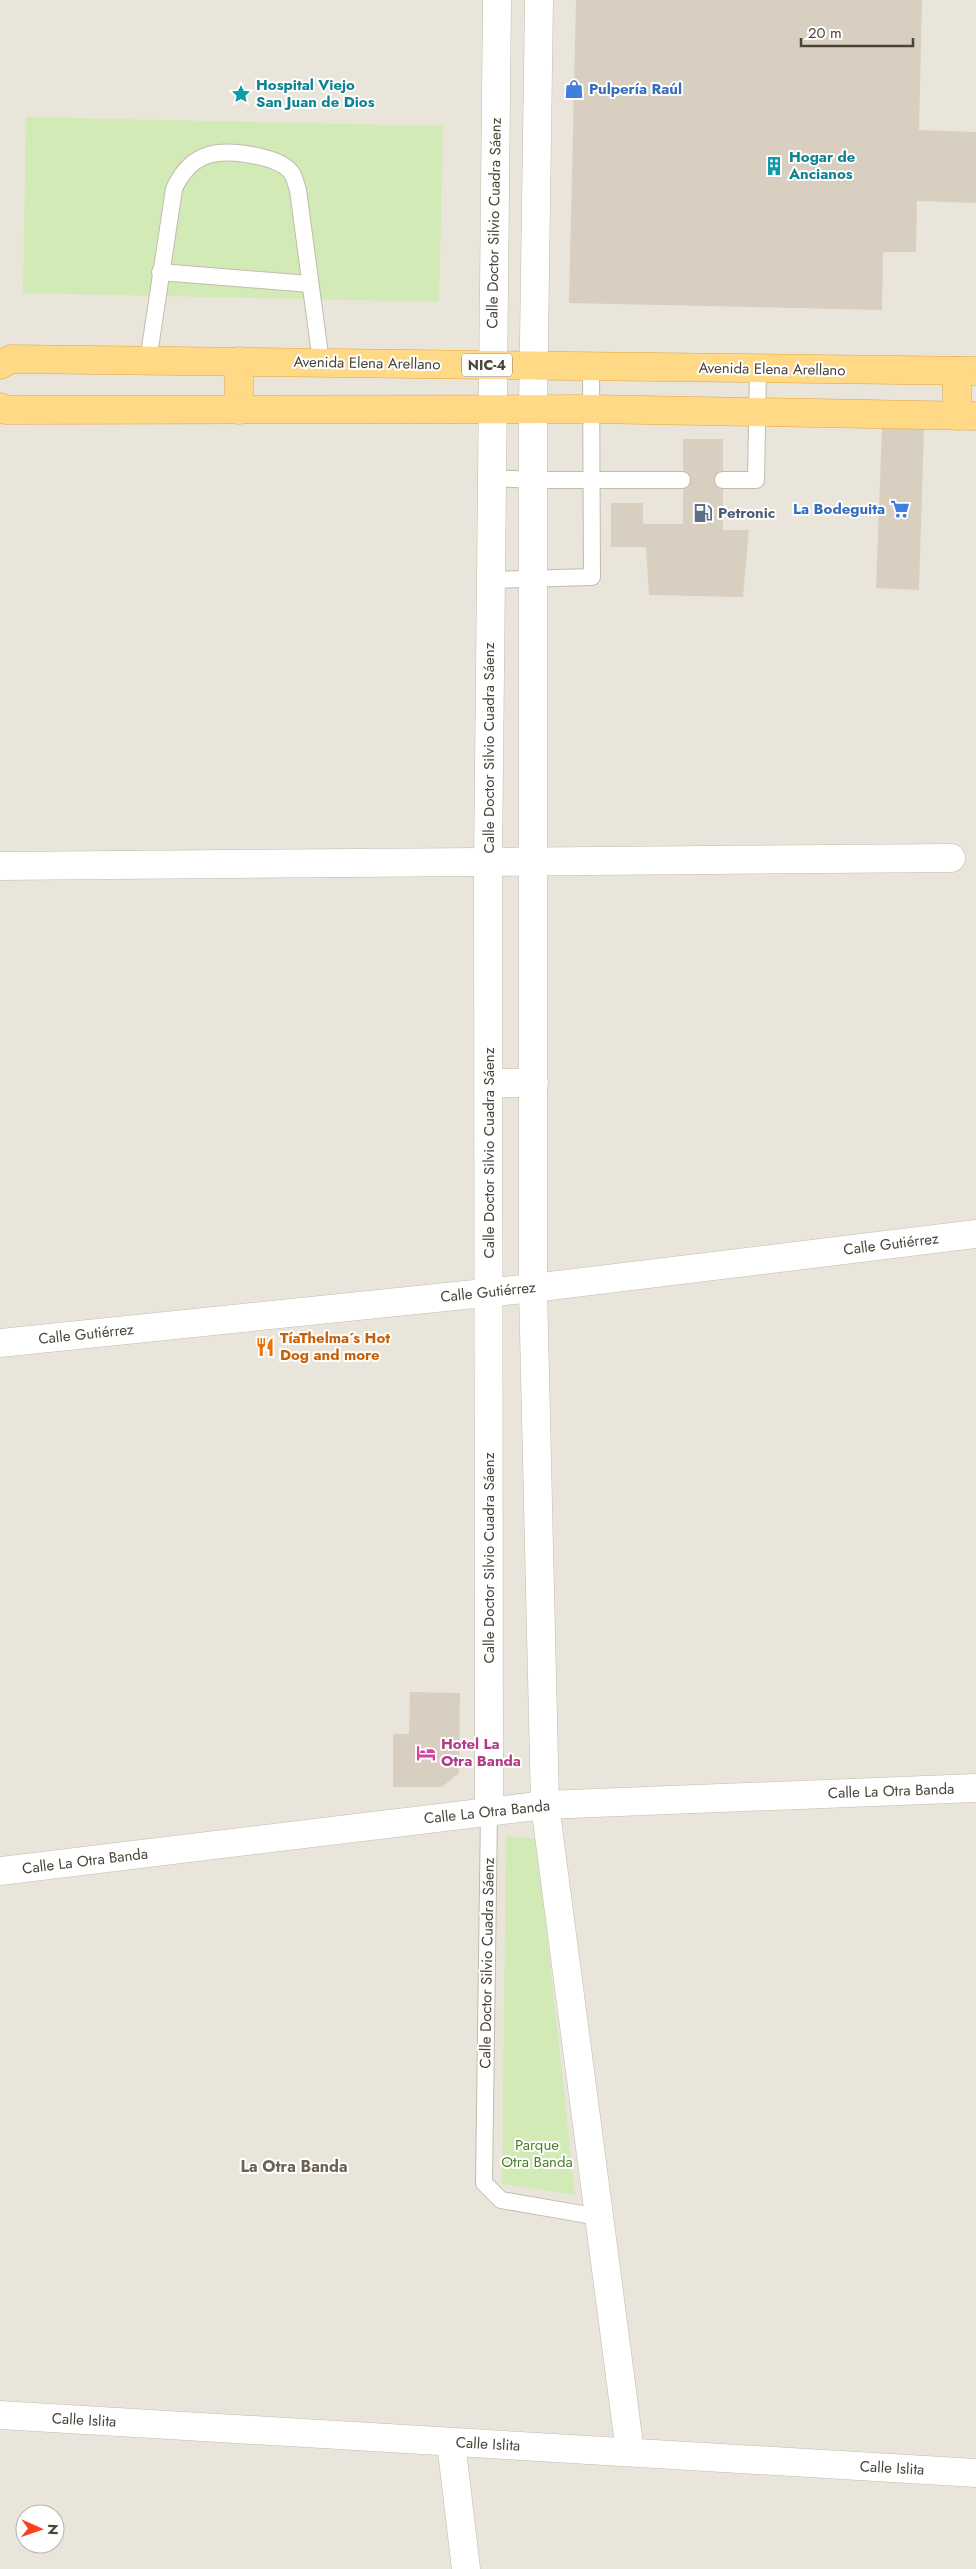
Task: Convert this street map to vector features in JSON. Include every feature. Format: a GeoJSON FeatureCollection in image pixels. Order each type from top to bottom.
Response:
{"type":"FeatureCollection","features":[{"type":"Feature","properties":{"kind":"highway","name":"Avenida Elena Arellano"},"geometry":{"type":"LineString","coordinates":[[0,365],[10,359],[967,371]]}},
{"type":"Feature","properties":{"kind":"highway"},"geometry":{"type":"LineString","coordinates":[[239,361],[239,410]]}},
{"type":"Feature","properties":{"kind":"highway"},"geometry":{"type":"LineString","coordinates":[[0,407],[6,410],[591,409],[967,416],[967,371]]}},
{"type":"Feature","properties":{"kind":"street","name":"Calle Doctor Silvio Cuadra Sáenz"},"geometry":{"type":"LineString","coordinates":[[489,1812],[490,1292],[488,863],[491,409],[497,0]]}},
{"type":"Feature","properties":{"kind":"street"},"geometry":{"type":"LineString","coordinates":[[508,0],[539,1],[533,409],[533,1288],[546,1805],[630,2452]]}},
{"type":"Feature","properties":{"kind":"street"},"geometry":{"type":"LineString","coordinates":[[0,866],[951,858]]}},
{"type":"Feature","properties":{"kind":"street"},"geometry":{"type":"LineString","coordinates":[[489,1084],[534,1083]]}},
{"type":"Feature","properties":{"kind":"street","name":"Calle Gutiérrez"},"geometry":{"type":"LineString","coordinates":[[0,1343],[533,1288],[976,1234]]}},
{"type":"Feature","properties":{"kind":"street","name":"Calle La Otra Banda"},"geometry":{"type":"LineString","coordinates":[[0,1871],[546,1805],[976,1788]]}},
{"type":"Feature","properties":{"kind":"street","name":"Calle Islita"},"geometry":{"type":"LineString","coordinates":[[0,2415],[976,2473]]}},
{"type":"Feature","properties":{"kind":"street"},"geometry":{"type":"LineString","coordinates":[[451,2442],[466,2569]]}},
{"type":"Feature","properties":{"kind":"lane"},"geometry":{"type":"LineString","coordinates":[[148,361],[174,188],[182,172],[198,159],[218,152],[226,152],[276,160],[292,172],[298,190],[321,362]]}},
{"type":"Feature","properties":{"kind":"lane"},"geometry":{"type":"LineString","coordinates":[[160,272],[310,284]]}},
{"type":"Feature","properties":{"kind":"lane"},"geometry":{"type":"LineString","coordinates":[[490,580],[592,577],[591,366]]}},
{"type":"Feature","properties":{"kind":"lane"},"geometry":{"type":"LineString","coordinates":[[723,480],[756,480],[758,369]]}},
{"type":"Feature","properties":{"kind":"lane"},"geometry":{"type":"LineString","coordinates":[[491,478],[592,481],[682,480]]}},
{"type":"Feature","properties":{"kind":"lane","name":"Calle Doctor Silvio Cuadra Sáenz"},"geometry":{"type":"LineString","coordinates":[[489,1812],[484,2183],[501,2200],[599,2217]]}},
{"type":"Feature","properties":{"kind":"shaded area"},"geometry":{"type":"Polygon","coordinates":[[[0,0],[976,0],[976,2569],[0,2569],[0,0]]]}},
{"type":"Feature","properties":{"kind":"green space"},"geometry":{"type":"Polygon","coordinates":[[[26,117],[443,126],[439,302],[23,293],[26,117]]]}},
{"type":"Feature","properties":{"kind":"green space","name":"Parque Otra Banda"},"geometry":{"type":"Polygon","coordinates":[[[506,1836],[537,1839],[575,2195],[502,2184],[506,1836]]]}},
{"type":"Feature","properties":{"kind":"building","name":"Hogar de Ancianos"},"geometry":{"type":"Polygon","coordinates":[[[576,0],[922,0],[919,130],[976,132],[976,203],[917,201],[916,252],[883,252],[882,310],[569,303],[576,0]]]}},
{"type":"Feature","properties":{"kind":"building","name":"La Bodeguita"},"geometry":{"type":"Polygon","coordinates":[[[882,428],[924,429],[919,590],[876,588],[882,428]]]}},
{"type":"Feature","properties":{"kind":"building","name":"Petronic"},"geometry":{"type":"Polygon","coordinates":[[[683,439],[723,439],[723,530],[749,530],[743,597],[649,595],[646,547],[611,547],[611,503],[643,503],[643,524],[683,524],[683,439]]]}},
{"type":"Feature","properties":{"kind":"building","name":"Hotel La Otra Banda"},"geometry":{"type":"Polygon","coordinates":[[[410,1692],[460,1693],[459,1773],[442,1787],[393,1787],[393,1734],[409,1734],[410,1692]]]}},
{"type":"Feature","properties":{"kind":"place","name":"Pulpería Raúl"},"geometry":{"type":"Point","coordinates":[574,89]}},
{"type":"Feature","properties":{"kind":"place","name":"Hospital Viejo San Juan de Dios"},"geometry":{"type":"Point","coordinates":[241,94]}},
{"type":"Feature","properties":{"kind":"place","name":"Hogar de Ancianos"},"geometry":{"type":"Point","coordinates":[774,166]}},
{"type":"Feature","properties":{"kind":"place","name":"La Bodeguita"},"geometry":{"type":"Point","coordinates":[900,509]}},
{"type":"Feature","properties":{"kind":"place","name":"Petronic"},"geometry":{"type":"Point","coordinates":[703,513]}},
{"type":"Feature","properties":{"kind":"place","name":"TíaThelma´s Hot Dog and more"},"geometry":{"type":"Point","coordinates":[265,1347]}},
{"type":"Feature","properties":{"kind":"place","name":"Hotel La Otra Banda"},"geometry":{"type":"Point","coordinates":[426,1753]}},
{"type":"Feature","properties":{"kind":"district","name":"La Otra Banda"},"geometry":{"type":"Point","coordinates":[294,2166]}}]}
